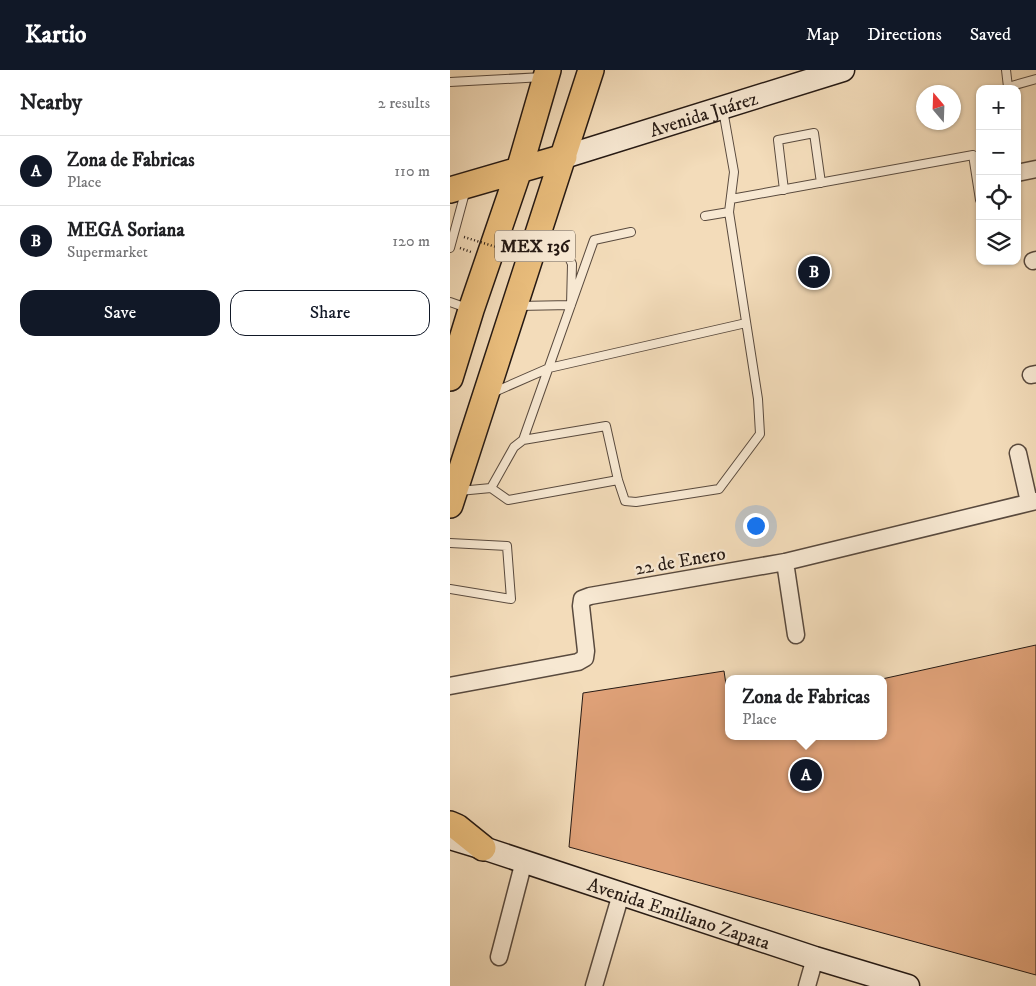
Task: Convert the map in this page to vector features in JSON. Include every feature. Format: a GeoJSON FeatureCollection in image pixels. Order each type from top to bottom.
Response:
{"type":"FeatureCollection","features":[{"type":"Feature","properties":{"kind":"main road","name":"MEX 136"},"geometry":{"type":"LineString","coordinates":[[452,499],[592,70]]}},
{"type":"Feature","properties":{"kind":"main road","name":"Avenida Juárez"},"geometry":{"type":"LineString","coordinates":[[564,157],[723,107],[795,78],[834,71]]}},
{"type":"Feature","properties":{"kind":"main road","name":"MEX 136"},"geometry":{"type":"LineString","coordinates":[[450,378],[461,306],[519,170],[547,73]]}},
{"type":"Feature","properties":{"kind":"main road"},"geometry":{"type":"LineString","coordinates":[[459,187],[564,157]]}},
{"type":"Feature","properties":{"kind":"main road"},"geometry":{"type":"LineString","coordinates":[[450,824],[457,827],[483,848]]}},
{"type":"Feature","properties":{"kind":"main road","name":"Avenida Emiliano Zapata"},"geometry":{"type":"LineString","coordinates":[[450,838],[815,958],[908,986]]}},
{"type":"Feature","properties":{"kind":"street"},"geometry":{"type":"LineString","coordinates":[[1021,172],[1036,169]]}},
{"type":"Feature","properties":{"kind":"street"},"geometry":{"type":"LineString","coordinates":[[1018,453],[1033,502]]}},
{"type":"Feature","properties":{"kind":"street","name":"22 de Enero"},"geometry":{"type":"LineString","coordinates":[[450,686],[578,662],[585,658],[586,651],[580,606],[582,599],[590,596],[784,562],[1033,502]]}},
{"type":"Feature","properties":{"kind":"street"},"geometry":{"type":"LineString","coordinates":[[784,562],[796,635]]}},
{"type":"Feature","properties":{"kind":"street"},"geometry":{"type":"LineString","coordinates":[[499,957],[524,861]]}},
{"type":"Feature","properties":{"kind":"street"},"geometry":{"type":"LineString","coordinates":[[594,986],[621,894]]}},
{"type":"Feature","properties":{"kind":"street"},"geometry":{"type":"LineString","coordinates":[[807,986],[815,958]]}},
{"type":"Feature","properties":{"kind":"lane"},"geometry":{"type":"LineString","coordinates":[[1006,70],[1008,86],[1036,79]]}},
{"type":"Feature","properties":{"kind":"lane"},"geometry":{"type":"LineString","coordinates":[[450,82],[547,73]]}},
{"type":"Feature","properties":{"kind":"lane"},"geometry":{"type":"LineString","coordinates":[[452,499],[492,488],[514,447],[523,440],[606,426],[618,480],[625,501],[636,502],[718,489],[760,434],[758,399],[729,212],[734,172],[723,107]]}},
{"type":"Feature","properties":{"kind":"lane"},"geometry":{"type":"LineString","coordinates":[[784,190],[778,140],[814,133],[821,183]]}},
{"type":"Feature","properties":{"kind":"lane"},"geometry":{"type":"LineString","coordinates":[[731,199],[973,155],[976,175]]}},
{"type":"Feature","properties":{"kind":"lane"},"geometry":{"type":"LineString","coordinates":[[450,248],[459,187]]}},
{"type":"Feature","properties":{"kind":"lane"},"geometry":{"type":"LineString","coordinates":[[705,216],[729,212]]}},
{"type":"Feature","properties":{"kind":"lane"},"geometry":{"type":"LineString","coordinates":[[541,227],[566,251],[572,264],[571,305]]}},
{"type":"Feature","properties":{"kind":"lane"},"geometry":{"type":"LineString","coordinates":[[523,440],[594,240],[632,232]]}},
{"type":"Feature","properties":{"kind":"lane"},"geometry":{"type":"LineString","coordinates":[[515,306],[571,305]]}},
{"type":"Feature","properties":{"kind":"lane"},"geometry":{"type":"LineString","coordinates":[[486,396],[549,368],[746,322]]}},
{"type":"Feature","properties":{"kind":"lane"},"geometry":{"type":"LineString","coordinates":[[492,488],[508,500],[618,480]]}},
{"type":"Feature","properties":{"kind":"lane"},"geometry":{"type":"LineString","coordinates":[[450,543],[506,546],[511,599],[450,589]]}},
{"type":"Feature","properties":{"kind":"path"},"geometry":{"type":"LineString","coordinates":[[464,237],[541,260]]}},
{"type":"Feature","properties":{"kind":"building"},"geometry":{"type":"Polygon","coordinates":[[[1036,645],[1036,975],[569,847],[583,693],[724,671],[725,740],[887,740],[887,678],[1036,645]]]}},
{"type":"Feature","properties":{"kind":"place","name":"MEGA Soriana"},"geometry":{"type":"Point","coordinates":[814,272]}},
{"type":"Feature","properties":{"kind":"place","name":"Zona de Fabricas"},"geometry":{"type":"Point","coordinates":[806,775]}}]}
